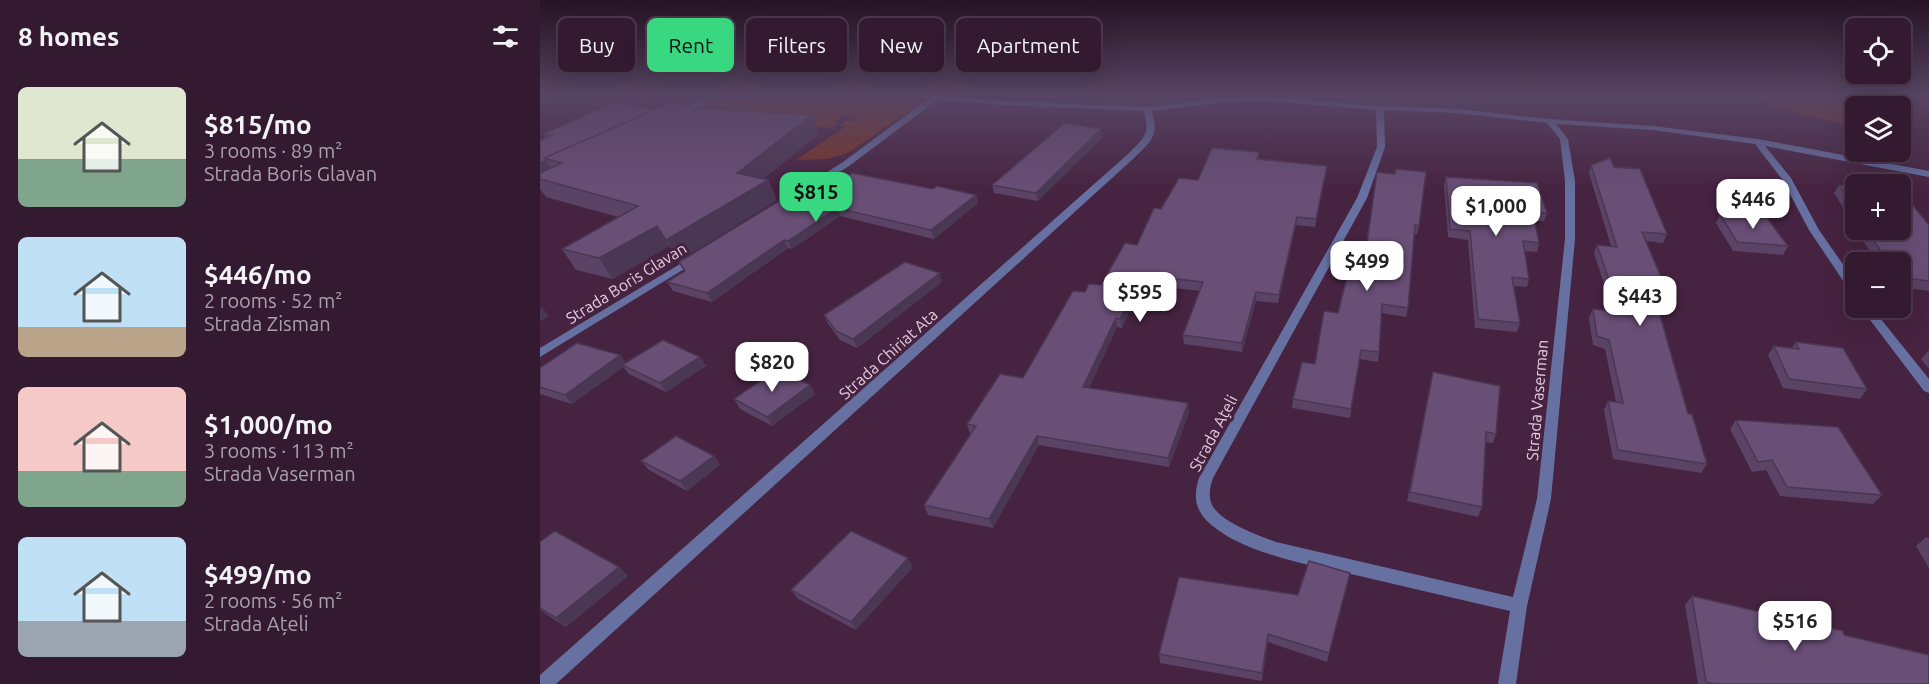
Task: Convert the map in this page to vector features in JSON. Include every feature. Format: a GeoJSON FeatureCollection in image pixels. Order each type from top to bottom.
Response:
{"type":"FeatureCollection","features":[{"type":"Feature","properties":{"kind":"street"},"geometry":{"type":"LineString","coordinates":[[770,212],[846,164],[896,127]]}},
{"type":"Feature","properties":{"kind":"street","name":"Strada Chiriat Ata"},"geometry":{"type":"LineString","coordinates":[[543,684],[1131,156],[1151,136],[1152,127]]}},
{"type":"Feature","properties":{"kind":"street","name":"Strada Ațeli"},"geometry":{"type":"LineString","coordinates":[[1381,127],[1382,147],[1362,198],[1206,478],[1202,498],[1209,513],[1215,518],[1245,537],[1275,549],[1519,606]]}},
{"type":"Feature","properties":{"kind":"street","name":"Strada Vaserman"},"geometry":{"type":"LineString","coordinates":[[1507,684],[1519,606],[1544,499],[1570,238],[1570,181],[1564,139],[1554,127]]}},
{"type":"Feature","properties":{"kind":"street"},"geometry":{"type":"LineString","coordinates":[[1637,127],[1758,142],[1929,174]]}},
{"type":"Feature","properties":{"kind":"street"},"geometry":{"type":"LineString","coordinates":[[1758,142],[1786,178],[1814,230],[1845,276]]}},
{"type":"Feature","properties":{"kind":"street","name":"Strada Boris Glavan"},"geometry":{"type":"LineString","coordinates":[[540,353],[700,255]]}},
{"type":"Feature","properties":{"kind":"street"},"geometry":{"type":"LineString","coordinates":[[1874,318],[1929,387]]}},
{"type":"Feature","properties":{"kind":"shaded area"},"geometry":{"type":"Polygon","coordinates":[[[845,127],[886,127],[848,153],[828,159],[796,160],[845,127]]]}},
{"type":"Feature","properties":{"kind":"building"},"geometry":{"type":"Polygon","coordinates":[[[559,127],[615,127],[544,158],[546,160],[540,163],[540,140],[552,135],[543,134],[559,127]]]}},
{"type":"Feature","properties":{"kind":"building"},"geometry":{"type":"Polygon","coordinates":[[[615,127],[797,127],[737,173],[768,180],[666,240],[657,226],[599,258],[562,249],[638,206],[540,179],[540,173],[562,163],[544,158],[615,127]]]}},
{"type":"Feature","properties":{"kind":"building"},"geometry":{"type":"Polygon","coordinates":[[[1060,127],[1101,129],[1036,193],[992,185],[1060,127]]]}},
{"type":"Feature","properties":{"kind":"building"},"geometry":{"type":"Polygon","coordinates":[[[1212,148],[1259,152],[1257,159],[1327,166],[1316,219],[1297,217],[1279,295],[1256,292],[1242,343],[1183,335],[1203,282],[1141,275],[1120,319],[1116,318],[1083,387],[1188,403],[1168,458],[1037,436],[989,519],[924,505],[976,426],[967,424],[1000,374],[1023,378],[1073,291],[1085,292],[1089,284],[1101,285],[1125,243],[1137,245],[1154,208],[1161,209],[1179,178],[1198,180],[1212,148]]]}},
{"type":"Feature","properties":{"kind":"building"},"geometry":{"type":"Polygon","coordinates":[[[1610,158],[1614,167],[1640,169],[1667,234],[1642,232],[1664,284],[1651,283],[1688,414],[1692,414],[1707,464],[1618,450],[1608,401],[1623,403],[1609,340],[1597,336],[1593,309],[1620,312],[1597,245],[1617,247],[1591,165],[1610,158]]]}},
{"type":"Feature","properties":{"kind":"building"},"geometry":{"type":"Polygon","coordinates":[[[1396,169],[1426,172],[1419,226],[1415,225],[1408,308],[1382,304],[1379,352],[1361,350],[1351,409],[1293,399],[1302,362],[1315,364],[1324,311],[1338,313],[1349,269],[1363,271],[1377,172],[1395,174],[1396,169]]]}},
{"type":"Feature","properties":{"kind":"building"},"geometry":{"type":"Polygon","coordinates":[[[852,173],[933,189],[937,186],[976,195],[931,230],[837,208],[788,241],[784,240],[707,293],[667,282],[685,271],[679,262],[789,195],[811,200],[852,173]]]}},
{"type":"Feature","properties":{"kind":"building"},"geometry":{"type":"Polygon","coordinates":[[[1446,177],[1537,183],[1547,213],[1533,212],[1539,243],[1523,241],[1529,279],[1512,277],[1520,323],[1478,319],[1470,231],[1450,229],[1446,177]]]}},
{"type":"Feature","properties":{"kind":"building"},"geometry":{"type":"Polygon","coordinates":[[[1839,185],[1845,186],[1845,194],[1839,185]]]}},
{"type":"Feature","properties":{"kind":"building"},"geometry":{"type":"Polygon","coordinates":[[[1911,203],[1929,225],[1929,281],[1911,279],[1911,252],[1881,252],[1874,240],[1911,240],[1911,203]]]}},
{"type":"Feature","properties":{"kind":"building"},"geometry":{"type":"Polygon","coordinates":[[[1720,214],[1767,218],[1788,246],[1737,242],[1720,214]]]}},
{"type":"Feature","properties":{"kind":"building"},"geometry":{"type":"Polygon","coordinates":[[[905,262],[940,273],[853,339],[836,331],[824,315],[905,262]]]}},
{"type":"Feature","properties":{"kind":"building"},"geometry":{"type":"Polygon","coordinates":[[[663,340],[700,357],[660,383],[622,365],[663,340]]]}},
{"type":"Feature","properties":{"kind":"building"},"geometry":{"type":"Polygon","coordinates":[[[1796,342],[1843,348],[1867,389],[1789,379],[1774,346],[1799,349],[1796,342]]]}},
{"type":"Feature","properties":{"kind":"building"},"geometry":{"type":"Polygon","coordinates":[[[577,343],[620,355],[565,395],[540,387],[540,368],[577,343]]]}},
{"type":"Feature","properties":{"kind":"building"},"geometry":{"type":"Polygon","coordinates":[[[778,369],[810,385],[767,417],[734,399],[778,369]]]}},
{"type":"Feature","properties":{"kind":"building"},"geometry":{"type":"Polygon","coordinates":[[[1433,372],[1500,386],[1496,434],[1486,432],[1482,507],[1410,492],[1433,372]]]}},
{"type":"Feature","properties":{"kind":"building"},"geometry":{"type":"Polygon","coordinates":[[[1736,420],[1838,427],[1882,495],[1787,487],[1772,460],[1758,462],[1736,420]]]}},
{"type":"Feature","properties":{"kind":"building"},"geometry":{"type":"Polygon","coordinates":[[[676,436],[714,456],[680,481],[641,461],[676,436]]]}},
{"type":"Feature","properties":{"kind":"building"},"geometry":{"type":"Polygon","coordinates":[[[555,531],[619,567],[556,618],[540,608],[540,542],[555,531]]]}},
{"type":"Feature","properties":{"kind":"building"},"geometry":{"type":"Polygon","coordinates":[[[851,531],[908,558],[851,622],[791,590],[851,531]]]}},
{"type":"Feature","properties":{"kind":"building"},"geometry":{"type":"Polygon","coordinates":[[[1309,561],[1350,573],[1329,653],[1268,634],[1262,673],[1159,654],[1179,577],[1298,595],[1309,561]]]}},
{"type":"Feature","properties":{"kind":"building"},"geometry":{"type":"Polygon","coordinates":[[[1692,596],[1843,631],[1844,635],[1929,655],[1929,684],[1715,684],[1706,682],[1692,596]]]}}]}
